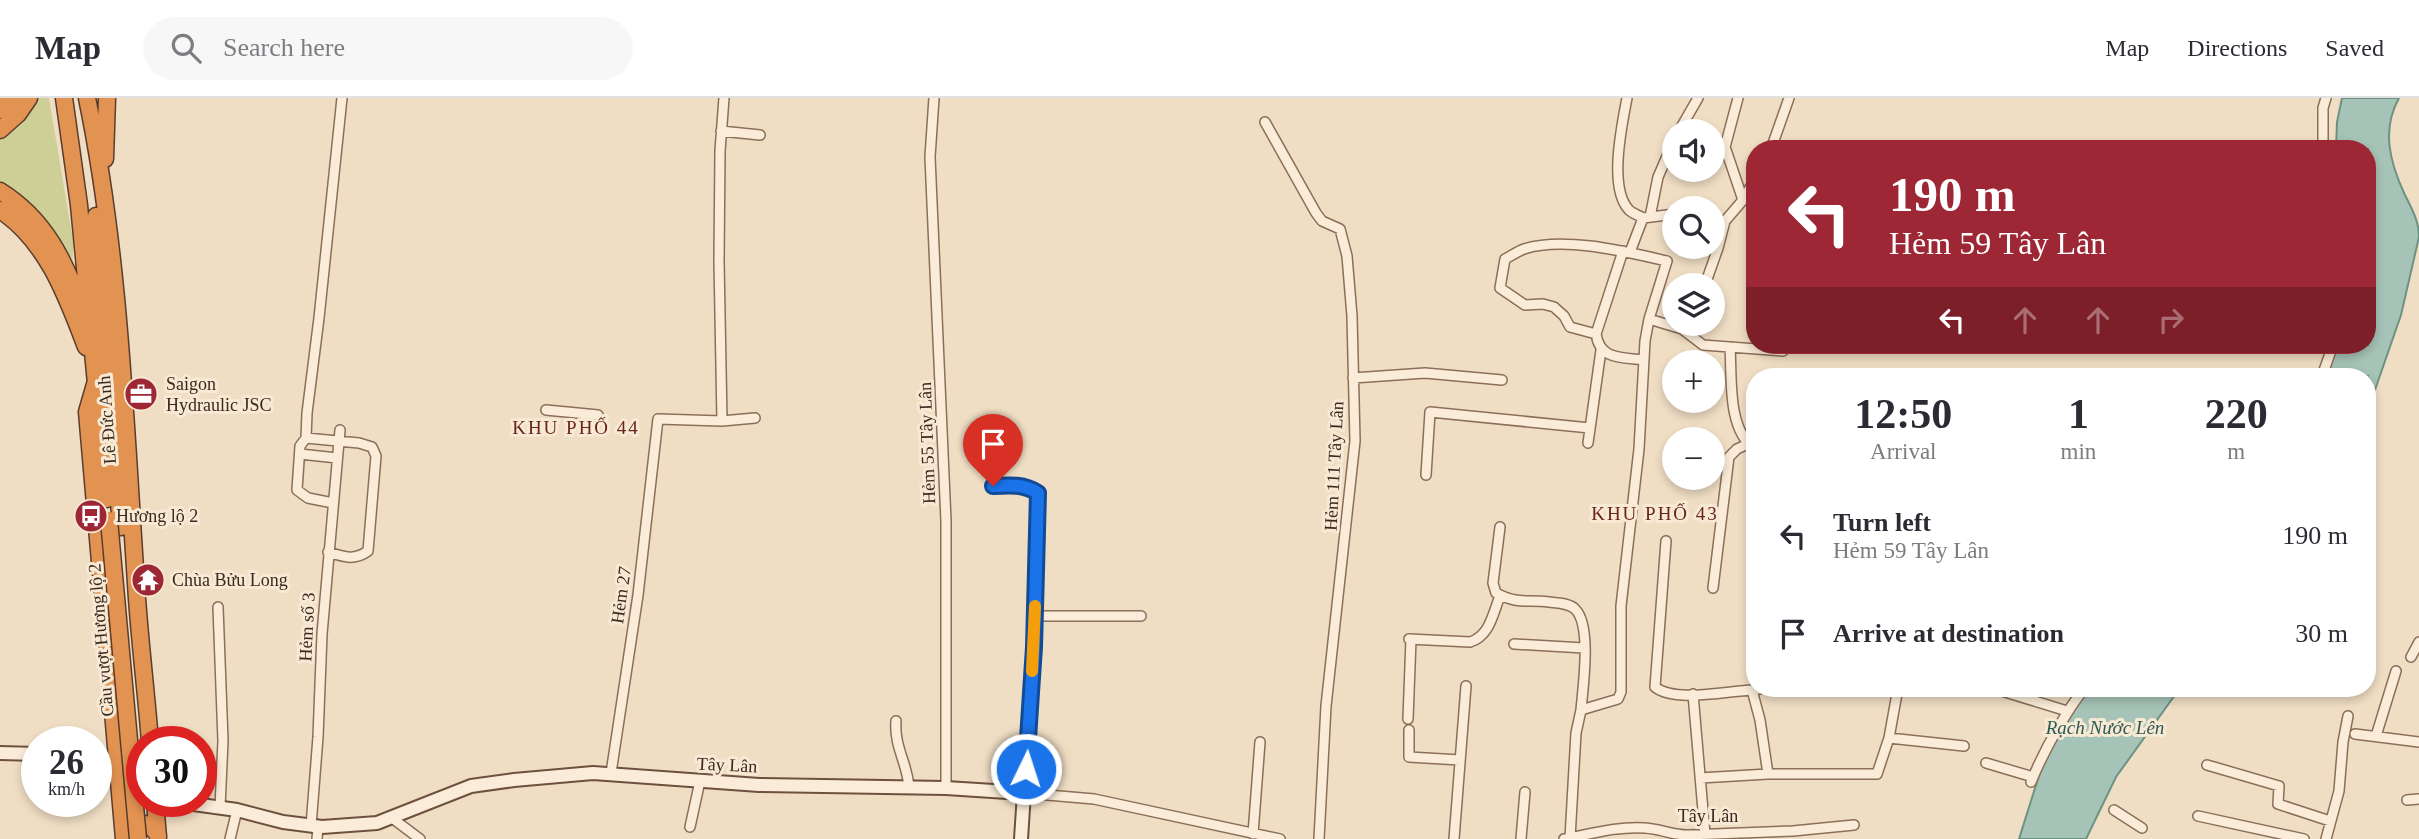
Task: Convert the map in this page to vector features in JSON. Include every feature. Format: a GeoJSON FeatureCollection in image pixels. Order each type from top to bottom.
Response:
{"type":"FeatureCollection","features":[{"type":"Feature","properties":{"kind":"highway"},"geometry":{"type":"LineString","coordinates":[[0,110],[11,98]]}},
{"type":"Feature","properties":{"kind":"highway"},"geometry":{"type":"LineString","coordinates":[[0,128],[17,98]]}},
{"type":"Feature","properties":{"kind":"highway"},"geometry":{"type":"LineString","coordinates":[[0,128],[18,114],[29,98]]}},
{"type":"Feature","properties":{"kind":"highway","name":"Lê Đức Anh"},"geometry":{"type":"LineString","coordinates":[[64,98],[77,193],[95,375],[107,427]]}},
{"type":"Feature","properties":{"kind":"highway","name":"Lê Đức Anh"},"geometry":{"type":"LineString","coordinates":[[79,98],[101,222],[122,368],[149,726]]}},
{"type":"Feature","properties":{"kind":"highway","name":"Lê Đức Anh"},"geometry":{"type":"LineString","coordinates":[[88,98],[102,182],[107,427],[115,524]]}},
{"type":"Feature","properties":{"kind":"highway"},"geometry":{"type":"LineString","coordinates":[[101,222],[107,98]]}},
{"type":"Feature","properties":{"kind":"highway"},"geometry":{"type":"LineString","coordinates":[[0,191],[31,214],[53,242],[70,276],[89,328]]}},
{"type":"Feature","properties":{"kind":"highway","name":"Lê Đức Anh"},"geometry":{"type":"LineString","coordinates":[[0,210],[24,230],[45,256],[76,323],[95,375],[87,412],[116,761],[129,838]]}},
{"type":"Feature","properties":{"kind":"highway","name":"Cầu vượt Hương lộ 2"},"geometry":{"type":"LineString","coordinates":[[115,524],[138,726]]}},
{"type":"Feature","properties":{"kind":"highway","name":"Cầu vượt Hương lộ 2"},"geometry":{"type":"LineString","coordinates":[[115,524],[129,838]]}},
{"type":"Feature","properties":{"kind":"highway"},"geometry":{"type":"LineString","coordinates":[[113,716],[121,730],[127,734],[142,730],[148,717]]}},
{"type":"Feature","properties":{"kind":"highway"},"geometry":{"type":"LineString","coordinates":[[116,761],[126,770]]}},
{"type":"Feature","properties":{"kind":"highway"},"geometry":{"type":"LineString","coordinates":[[150,817],[155,838]]}},
{"type":"Feature","properties":{"kind":"highway"},"geometry":{"type":"LineString","coordinates":[[155,817],[155,838]]}},
{"type":"Feature","properties":{"kind":"highway"},"geometry":{"type":"LineString","coordinates":[[129,838],[130,826],[141,823],[151,826],[155,838]]}},
{"type":"Feature","properties":{"kind":"street"},"geometry":{"type":"LineString","coordinates":[[333,503],[308,498],[297,490],[300,446],[306,438],[342,98]]}},
{"type":"Feature","properties":{"kind":"street"},"geometry":{"type":"LineString","coordinates":[[724,98],[719,261],[722,421],[755,418]]}},
{"type":"Feature","properties":{"kind":"street","name":"Hẻm 55 Tây Lân"},"geometry":{"type":"LineString","coordinates":[[933,98],[930,157],[946,521],[946,788]]}},
{"type":"Feature","properties":{"kind":"street"},"geometry":{"type":"LineString","coordinates":[[1627,98],[1618,177],[1621,199],[1630,211],[1647,217],[1662,215]]}},
{"type":"Feature","properties":{"kind":"street"},"geometry":{"type":"LineString","coordinates":[[1686,119],[1698,98]]}},
{"type":"Feature","properties":{"kind":"street"},"geometry":{"type":"LineString","coordinates":[[1738,98],[1725,147],[1743,200]]}},
{"type":"Feature","properties":{"kind":"street"},"geometry":{"type":"LineString","coordinates":[[1774,140],[1789,98]]}},
{"type":"Feature","properties":{"kind":"street"},"geometry":{"type":"LineString","coordinates":[[2323,140],[2323,108],[2326,98]]}},
{"type":"Feature","properties":{"kind":"street","name":"Hẻm 111 Tây Lân"},"geometry":{"type":"LineString","coordinates":[[1265,122],[1316,213],[1322,221],[1340,229],[1349,280],[1355,441],[1326,706],[1319,839]]}},
{"type":"Feature","properties":{"kind":"street"},"geometry":{"type":"LineString","coordinates":[[721,131],[760,135]]}},
{"type":"Feature","properties":{"kind":"street"},"geometry":{"type":"LineString","coordinates":[[1588,443],[1601,350],[1595,334],[1627,252],[1647,217],[1662,168]]}},
{"type":"Feature","properties":{"kind":"street"},"geometry":{"type":"LineString","coordinates":[[1725,220],[1746,195]]}},
{"type":"Feature","properties":{"kind":"street"},"geometry":{"type":"LineString","coordinates":[[1581,710],[1618,699],[1622,691],[1621,606],[1639,449],[1643,360],[1649,319],[1667,261],[1593,246],[1546,245],[1525,249],[1505,259],[1500,288],[1525,305],[1543,304],[1554,307],[1564,316],[1570,327],[1595,334]]}},
{"type":"Feature","properties":{"kind":"street"},"geometry":{"type":"LineString","coordinates":[[1649,319],[1662,322]]}},
{"type":"Feature","properties":{"kind":"street"},"geometry":{"type":"LineString","coordinates":[[1696,336],[1703,345],[1746,348]]}},
{"type":"Feature","properties":{"kind":"street"},"geometry":{"type":"LineString","coordinates":[[1730,347],[1734,418],[1746,437]]}},
{"type":"Feature","properties":{"kind":"street"},"geometry":{"type":"LineString","coordinates":[[1601,350],[1613,356],[1643,360]]}},
{"type":"Feature","properties":{"kind":"street"},"geometry":{"type":"LineString","coordinates":[[1353,378],[1425,373],[1503,380]]}},
{"type":"Feature","properties":{"kind":"street"},"geometry":{"type":"LineString","coordinates":[[546,410],[598,415]]}},
{"type":"Feature","properties":{"kind":"street"},"geometry":{"type":"LineString","coordinates":[[1426,475],[1430,412],[1590,428]]}},
{"type":"Feature","properties":{"kind":"street","name":"Hẻm 27"},"geometry":{"type":"LineString","coordinates":[[611,773],[638,595],[658,419],[722,421]]}},
{"type":"Feature","properties":{"kind":"street","name":"Hẻm số 3"},"geometry":{"type":"LineString","coordinates":[[315,831],[322,634],[340,429]]}},
{"type":"Feature","properties":{"kind":"street"},"geometry":{"type":"LineString","coordinates":[[306,438],[372,447],[376,456],[368,551],[359,557],[345,558],[328,552]]}},
{"type":"Feature","properties":{"kind":"street"},"geometry":{"type":"LineString","coordinates":[[1713,588],[1729,457],[1737,449],[1746,448]]}},
{"type":"Feature","properties":{"kind":"street"},"geometry":{"type":"LineString","coordinates":[[300,454],[337,458]]}},
{"type":"Feature","properties":{"kind":"street"},"geometry":{"type":"LineString","coordinates":[[993,486],[1029,487],[1038,493],[1035,615],[1021,839]]}},
{"type":"Feature","properties":{"kind":"street"},"geometry":{"type":"LineString","coordinates":[[1500,527],[1493,583],[1496,593],[1511,601],[1546,601],[1570,606],[1577,611],[1584,625],[1581,710],[1576,733],[1567,838]]}},
{"type":"Feature","properties":{"kind":"street"},"geometry":{"type":"LineString","coordinates":[[1666,541],[1655,687],[1661,692],[1674,694],[1746,690]]}},
{"type":"Feature","properties":{"kind":"street"},"geometry":{"type":"LineString","coordinates":[[1408,719],[1410,639],[1470,642],[1479,639],[1487,629],[1500,596]]}},
{"type":"Feature","properties":{"kind":"street"},"geometry":{"type":"LineString","coordinates":[[218,607],[223,741],[220,807]]}},
{"type":"Feature","properties":{"kind":"street"},"geometry":{"type":"LineString","coordinates":[[1035,615],[1141,616]]}},
{"type":"Feature","properties":{"kind":"street"},"geometry":{"type":"LineString","coordinates":[[2411,657],[2419,642]]}},
{"type":"Feature","properties":{"kind":"street"},"geometry":{"type":"LineString","coordinates":[[1514,645],[1584,648]]}},
{"type":"Feature","properties":{"kind":"street"},"geometry":{"type":"LineString","coordinates":[[2376,736],[2396,671]]}},
{"type":"Feature","properties":{"kind":"street"},"geometry":{"type":"LineString","coordinates":[[1454,839],[1466,686]]}},
{"type":"Feature","properties":{"kind":"street"},"geometry":{"type":"LineString","coordinates":[[1693,694],[1705,834]]}},
{"type":"Feature","properties":{"kind":"street"},"geometry":{"type":"LineString","coordinates":[[1754,697],[1768,774]]}},
{"type":"Feature","properties":{"kind":"street"},"geometry":{"type":"LineString","coordinates":[[1700,778],[1768,774],[1877,775],[1889,738],[1896,697]]}},
{"type":"Feature","properties":{"kind":"street"},"geometry":{"type":"LineString","coordinates":[[2021,697],[2067,711]]}},
{"type":"Feature","properties":{"kind":"street"},"geometry":{"type":"LineString","coordinates":[[1986,764],[2032,780],[2042,756],[2077,697]]}},
{"type":"Feature","properties":{"kind":"street"},"geometry":{"type":"LineString","coordinates":[[2326,839],[2339,790],[2348,716]]}},
{"type":"Feature","properties":{"kind":"street"},"geometry":{"type":"LineString","coordinates":[[896,721],[895,736],[908,768],[909,787]]}},
{"type":"Feature","properties":{"kind":"street"},"geometry":{"type":"LineString","coordinates":[[1409,730],[1409,757],[1460,760]]}},
{"type":"Feature","properties":{"kind":"street"},"geometry":{"type":"LineString","coordinates":[[2355,734],[2418,739]]}},
{"type":"Feature","properties":{"kind":"street"},"geometry":{"type":"LineString","coordinates":[[1889,738],[1964,746]]}},
{"type":"Feature","properties":{"kind":"street"},"geometry":{"type":"LineString","coordinates":[[1253,834],[1260,742]]}},
{"type":"Feature","properties":{"kind":"street"},"geometry":{"type":"LineString","coordinates":[[0,753],[21,754]]}},
{"type":"Feature","properties":{"kind":"street"},"geometry":{"type":"LineString","coordinates":[[112,761],[116,761]]}},
{"type":"Feature","properties":{"kind":"street"},"geometry":{"type":"LineString","coordinates":[[2207,765],[2279,786],[2278,804],[2330,821]]}},
{"type":"Feature","properties":{"kind":"street","name":"Tây Lân"},"geometry":{"type":"LineString","coordinates":[[217,807],[315,831],[360,826],[392,818],[471,786],[611,773],[759,785],[946,788],[1094,799],[1280,839]]}},
{"type":"Feature","properties":{"kind":"street"},"geometry":{"type":"LineString","coordinates":[[690,827],[700,781]]}},
{"type":"Feature","properties":{"kind":"street"},"geometry":{"type":"LineString","coordinates":[[1521,839],[1525,792]]}},
{"type":"Feature","properties":{"kind":"street"},"geometry":{"type":"LineString","coordinates":[[2407,800],[2419,799]]}},
{"type":"Feature","properties":{"kind":"street"},"geometry":{"type":"LineString","coordinates":[[230,839],[237,810]]}},
{"type":"Feature","properties":{"kind":"street"},"geometry":{"type":"LineString","coordinates":[[2114,810],[2142,828]]}},
{"type":"Feature","properties":{"kind":"street"},"geometry":{"type":"LineString","coordinates":[[2198,816],[2304,839]]}},
{"type":"Feature","properties":{"kind":"street"},"geometry":{"type":"LineString","coordinates":[[392,818],[408,835],[420,839]]}},
{"type":"Feature","properties":{"kind":"street","name":"Tây Lân"},"geometry":{"type":"LineString","coordinates":[[1567,838],[1600,831],[1645,828],[1662,835],[1795,835],[1854,825]]}},
{"type":"Feature","properties":{"kind":"green space"},"geometry":{"type":"Polygon","coordinates":[[[37,98],[49,98],[73,241],[73,260],[41,217],[0,181],[0,136],[17,127],[37,98]]]}},
{"type":"Feature","properties":{"kind":"water"},"geometry":{"type":"Polygon","coordinates":[[[2342,98],[2399,98],[2390,122],[2390,146],[2395,171],[2415,215],[2419,237],[2401,315],[2376,387],[2376,368],[2328,368],[2334,354],[2376,354],[2376,140],[2336,140],[2342,98]]]}},
{"type":"Feature","properties":{"kind":"water","name":"Rạch Nước Lên"},"geometry":{"type":"Polygon","coordinates":[[[2081,697],[2174,697],[2116,777],[2086,839],[2019,839],[2046,753],[2071,709],[2081,697]]]}},
{"type":"Feature","properties":{"kind":"slow traffic"},"geometry":{"type":"LineString","coordinates":[[1032,671],[1035,606]]}},
{"type":"Feature","properties":{"kind":"place","name":"Saigon Hydraulic JSC"},"geometry":{"type":"Point","coordinates":[141,394]}},
{"type":"Feature","properties":{"kind":"place","name":"Hương lộ 2"},"geometry":{"type":"Point","coordinates":[91,516]}},
{"type":"Feature","properties":{"kind":"place","name":"Chùa Bửu Long"},"geometry":{"type":"Point","coordinates":[148,580]}},
{"type":"Feature","properties":{"kind":"district","name":"KHU PHỐ 44"},"geometry":{"type":"Point","coordinates":[576,427]}},
{"type":"Feature","properties":{"kind":"district","name":"KHU PHỐ 43"},"geometry":{"type":"Point","coordinates":[1655,513]}},
{"type":"Feature","properties":{"kind":"route"},"geometry":{"type":"LineString","coordinates":[[993,486],[1029,487],[1038,493],[1034,647],[1026,769]]}}]}
